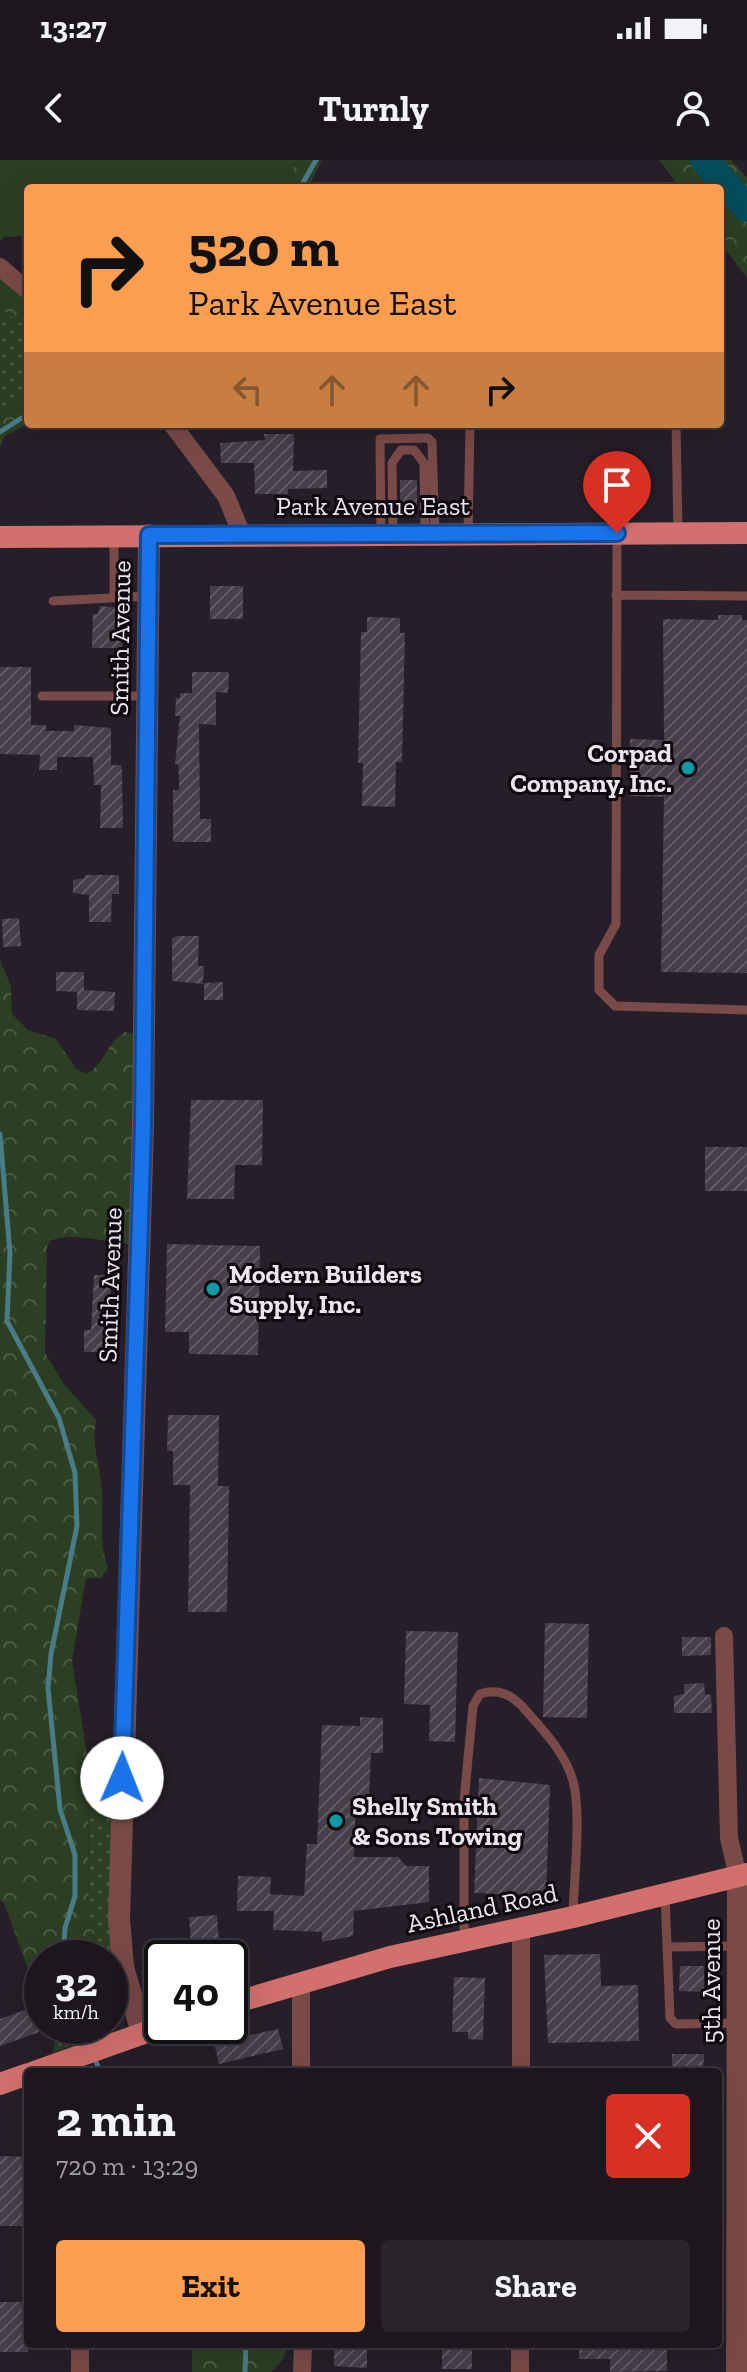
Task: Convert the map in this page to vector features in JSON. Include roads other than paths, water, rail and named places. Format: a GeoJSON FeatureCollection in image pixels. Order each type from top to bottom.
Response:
{"type":"FeatureCollection","features":[{"type":"Feature","properties":{"kind":"main road","name":"Park Avenue East"},"geometry":{"type":"LineString","coordinates":[[0,537],[747,533]]}},
{"type":"Feature","properties":{"kind":"main road","name":"Ashland Road"},"geometry":{"type":"LineString","coordinates":[[248,1998],[464,1940],[742,1876]]}},
{"type":"Feature","properties":{"kind":"main road"},"geometry":{"type":"LineString","coordinates":[[48,2068],[142,2033]]}},
{"type":"Feature","properties":{"kind":"main road"},"geometry":{"type":"LineString","coordinates":[[0,2084],[24,2076]]}},
{"type":"Feature","properties":{"kind":"street"},"geometry":{"type":"LineString","coordinates":[[0,267],[24,288]]}},
{"type":"Feature","properties":{"kind":"street"},"geometry":{"type":"LineString","coordinates":[[175,428],[226,496],[242,535]]}},
{"type":"Feature","properties":{"kind":"street","name":"Smith Avenue"},"geometry":{"type":"LineString","coordinates":[[142,2033],[123,1967],[119,1919],[143,1127],[149,535]]}},
{"type":"Feature","properties":{"kind":"street"},"geometry":{"type":"LineString","coordinates":[[724,1636],[729,1838],[742,1876]]}},
{"type":"Feature","properties":{"kind":"street","name":"5th Avenue"},"geometry":{"type":"LineString","coordinates":[[737,2372],[742,1876]]}},
{"type":"Feature","properties":{"kind":"street"},"geometry":{"type":"LineString","coordinates":[[521,1928],[521,2068]]}},
{"type":"Feature","properties":{"kind":"street"},"geometry":{"type":"LineString","coordinates":[[301,1982],[301,2068]]}},
{"type":"Feature","properties":{"kind":"street"},"geometry":{"type":"LineString","coordinates":[[80,2348],[80,2372]]}},
{"type":"Feature","properties":{"kind":"street"},"geometry":{"type":"LineString","coordinates":[[302,2372],[303,2348]]}},
{"type":"Feature","properties":{"kind":"street"},"geometry":{"type":"LineString","coordinates":[[520,2348],[520,2372]]}},
{"type":"Feature","properties":{"kind":"lane"},"geometry":{"type":"LineString","coordinates":[[468,534],[470,428]]}},
{"type":"Feature","properties":{"kind":"lane"},"geometry":{"type":"LineString","coordinates":[[676,428],[678,533]]}},
{"type":"Feature","properties":{"kind":"lane"},"geometry":{"type":"LineString","coordinates":[[387,534],[379,441],[382,438],[428,438],[432,442],[430,534]]}},
{"type":"Feature","properties":{"kind":"lane"},"geometry":{"type":"LineString","coordinates":[[387,534],[392,463],[401,450],[414,450],[424,463],[430,534]]}},
{"type":"Feature","properties":{"kind":"lane"},"geometry":{"type":"LineString","coordinates":[[617,533],[616,924],[599,955],[599,990],[615,1006],[747,1010]]}},
{"type":"Feature","properties":{"kind":"lane"},"geometry":{"type":"LineString","coordinates":[[114,536],[114,596]]}},
{"type":"Feature","properties":{"kind":"lane"},"geometry":{"type":"LineString","coordinates":[[616,595],[747,596]]}},
{"type":"Feature","properties":{"kind":"lane"},"geometry":{"type":"LineString","coordinates":[[53,601],[149,596]]}},
{"type":"Feature","properties":{"kind":"lane"},"geometry":{"type":"LineString","coordinates":[[42,696],[148,696]]}},
{"type":"Feature","properties":{"kind":"lane"},"geometry":{"type":"LineString","coordinates":[[464,1940],[464,1801],[473,1706],[480,1694],[489,1691],[500,1691],[519,1703],[548,1737],[574,1784],[573,1917]]}},
{"type":"Feature","properties":{"kind":"lane"},"geometry":{"type":"LineString","coordinates":[[665,1896],[670,2018],[676,2024],[742,2030]]}},
{"type":"Feature","properties":{"kind":"lane"},"geometry":{"type":"LineString","coordinates":[[669,1947],[740,1946]]}},
{"type":"Feature","properties":{"kind":"waterway"},"geometry":{"type":"LineString","coordinates":[[302,184],[316,160]]}},
{"type":"Feature","properties":{"kind":"waterway"},"geometry":{"type":"LineString","coordinates":[[704,160],[747,208]]}},
{"type":"Feature","properties":{"kind":"waterway"},"geometry":{"type":"LineString","coordinates":[[0,432],[24,417]]}},
{"type":"Feature","properties":{"kind":"waterway"},"geometry":{"type":"LineString","coordinates":[[0,1134],[10,1253],[7,1321],[59,1418],[75,1473],[77,1526],[51,1654],[48,1688],[60,1809],[75,1855],[75,1896],[64,1940]]}},
{"type":"Feature","properties":{"kind":"waterway"},"geometry":{"type":"LineString","coordinates":[[93,2056],[99,2068]]}},
{"type":"Feature","properties":{"kind":"waterway"},"geometry":{"type":"LineString","coordinates":[[245,2372],[246,2348]]}},
{"type":"Feature","properties":{"kind":"place","name":"Corpad Company, Inc."},"geometry":{"type":"Point","coordinates":[688,768]}},
{"type":"Feature","properties":{"kind":"place","name":"Modern Builders Supply, Inc."},"geometry":{"type":"Point","coordinates":[213,1289]}},
{"type":"Feature","properties":{"kind":"place","name":"Shelly Smith & Sons Towing"},"geometry":{"type":"Point","coordinates":[336,1821]}}]}
